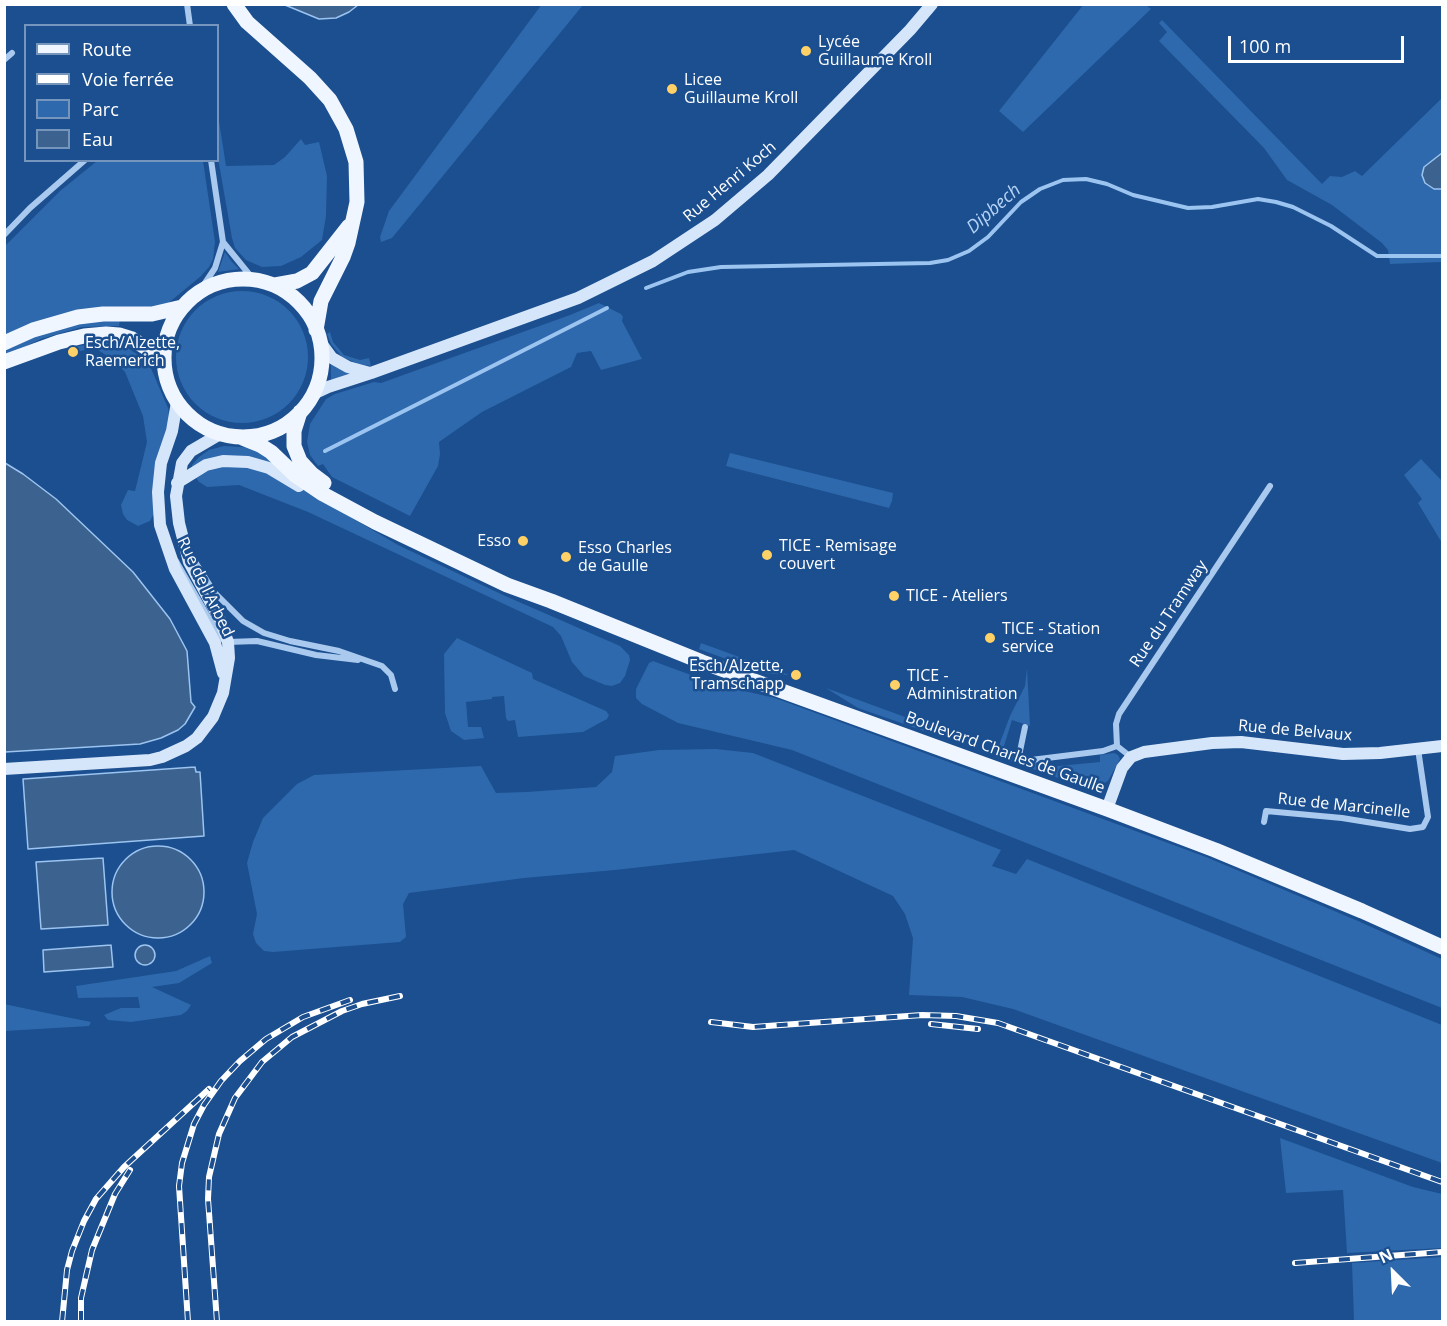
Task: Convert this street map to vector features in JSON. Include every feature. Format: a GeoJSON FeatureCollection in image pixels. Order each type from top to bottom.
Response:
{"type":"FeatureCollection","features":[{"type":"Feature","properties":{"kind":"main road"},"geometry":{"type":"LineString","coordinates":[[234,4],[247,22],[310,78],[330,100],[346,129],[356,162],[357,202],[343,257],[321,301],[319,336],[321,369],[313,394],[300,412],[283,426],[262,435],[240,437],[220,434],[203,427],[189,416],[177,402],[168,383],[163,362],[165,342],[171,324],[182,307],[199,292],[215,283],[234,279],[253,279],[275,285],[305,308],[319,336]]}},
{"type":"Feature","properties":{"kind":"main road"},"geometry":{"type":"LineString","coordinates":[[275,285],[297,281],[312,273],[353,221]]}},
{"type":"Feature","properties":{"kind":"main road"},"geometry":{"type":"LineString","coordinates":[[4,343],[33,330],[78,316],[152,314],[182,307]]}},
{"type":"Feature","properties":{"kind":"main road"},"geometry":{"type":"LineString","coordinates":[[4,362],[59,342],[106,334],[132,339],[163,362]]}},
{"type":"Feature","properties":{"kind":"main road","name":"Boulevard Charles de Gaulle"},"geometry":{"type":"LineString","coordinates":[[300,412],[294,431],[294,446],[300,461],[327,486],[511,577],[551,601]]}},
{"type":"Feature","properties":{"kind":"main road","name":"Boulevard Charles de Gaulle"},"geometry":{"type":"LineString","coordinates":[[240,437],[261,445],[296,475],[323,494],[375,522],[507,585],[684,656],[1107,808],[1215,850],[1443,947]]}},
{"type":"Feature","properties":{"kind":"street"},"geometry":{"type":"LineString","coordinates":[[187,4],[190,24]]}},
{"type":"Feature","properties":{"kind":"street","name":"Rue Henri Koch"},"geometry":{"type":"LineString","coordinates":[[313,394],[578,298],[653,261],[715,220],[768,175],[910,30],[932,4]]}},
{"type":"Feature","properties":{"kind":"street"},"geometry":{"type":"LineString","coordinates":[[4,60],[12,53]]}},
{"type":"Feature","properties":{"kind":"street"},"geometry":{"type":"LineString","coordinates":[[4,235],[30,208],[83,162]]}},
{"type":"Feature","properties":{"kind":"street"},"geometry":{"type":"LineString","coordinates":[[199,292],[215,268],[223,242],[211,162]]}},
{"type":"Feature","properties":{"kind":"street"},"geometry":{"type":"LineString","coordinates":[[223,242],[253,279]]}},
{"type":"Feature","properties":{"kind":"street"},"geometry":{"type":"LineString","coordinates":[[319,336],[332,358],[348,367],[371,373]]}},
{"type":"Feature","properties":{"kind":"street","name":"Rue de l'Arbed"},"geometry":{"type":"LineString","coordinates":[[177,402],[172,431],[161,464],[158,492],[160,525],[175,569],[215,643],[225,680]]}},
{"type":"Feature","properties":{"kind":"street","name":"Rue de l'Arbed"},"geometry":{"type":"LineString","coordinates":[[4,769],[150,760],[175,752],[197,738],[213,717],[223,693],[229,658],[228,642],[215,610],[189,562],[177,507],[177,483],[182,463],[191,451],[220,434]]}},
{"type":"Feature","properties":{"kind":"street","name":"Boulevard Charles de Gaulle"},"geometry":{"type":"LineString","coordinates":[[177,483],[206,465],[223,461],[248,462],[269,468],[345,514],[375,522]]}},
{"type":"Feature","properties":{"kind":"street","name":"Rue du Tramway"},"geometry":{"type":"LineString","coordinates":[[1117,746],[1116,724],[1119,714],[1270,486]]}},
{"type":"Feature","properties":{"kind":"street"},"geometry":{"type":"LineString","coordinates":[[183,542],[213,592],[243,621],[273,635],[339,651],[382,666],[391,675],[395,689]]}},
{"type":"Feature","properties":{"kind":"street"},"geometry":{"type":"LineString","coordinates":[[168,550],[180,566],[220,638],[228,642],[256,642],[316,655],[370,661]]}},
{"type":"Feature","properties":{"kind":"street"},"geometry":{"type":"LineString","coordinates":[[1025,727],[1019,756],[1036,760],[1103,751],[1117,746],[1131,757],[1122,768],[1107,808]]}},
{"type":"Feature","properties":{"kind":"street","name":"Rue de Belvaux"},"geometry":{"type":"LineString","coordinates":[[1131,757],[1144,752],[1212,743],[1241,742],[1343,754],[1443,746]]}},
{"type":"Feature","properties":{"kind":"street","name":"Rue de Marcinelle"},"geometry":{"type":"LineString","coordinates":[[1264,822],[1266,811],[1342,818],[1410,828],[1423,827],[1428,817],[1418,749]]}},
{"type":"Feature","properties":{"kind":"green space"},"geometry":{"type":"Polygon","coordinates":[[[542,4],[583,5],[392,238],[381,242],[380,237],[389,211],[542,4]]]}},
{"type":"Feature","properties":{"kind":"green space"},"geometry":{"type":"Polygon","coordinates":[[[1084,4],[1146,5],[1151,9],[1023,132],[999,111],[1084,4]]]}},
{"type":"Feature","properties":{"kind":"green space"},"geometry":{"type":"Polygon","coordinates":[[[1162,20],[1322,184],[1330,176],[1342,177],[1355,171],[1362,176],[1442,98],[1442,262],[1390,264],[1388,250],[1382,243],[1332,205],[1287,180],[1264,148],[1159,41],[1167,32],[1159,23],[1162,20]]]}},
{"type":"Feature","properties":{"kind":"green space"},"geometry":{"type":"Polygon","coordinates":[[[219,121],[226,166],[274,165],[285,157],[301,139],[305,145],[319,142],[327,176],[326,216],[322,240],[301,257],[281,266],[262,267],[246,260],[235,248],[219,162],[219,121]]]}},
{"type":"Feature","properties":{"kind":"green space"},"geometry":{"type":"Polygon","coordinates":[[[96,162],[203,162],[215,242],[213,259],[201,276],[166,305],[5,336],[5,246],[60,191],[96,162]]]}},
{"type":"Feature","properties":{"kind":"green space"},"geometry":{"type":"Polygon","coordinates":[[[225,252],[232,262],[239,269],[218,272],[225,252]]]}},
{"type":"Feature","properties":{"kind":"green space"},"geometry":{"type":"Polygon","coordinates":[[[242,291],[267,296],[289,310],[303,332],[308,357],[303,382],[289,404],[267,418],[242,423],[217,418],[195,404],[181,382],[176,357],[181,332],[195,310],[217,296],[242,291]]]}},
{"type":"Feature","properties":{"kind":"green space"},"geometry":{"type":"Polygon","coordinates":[[[599,303],[621,314],[622,321],[642,359],[601,370],[591,351],[577,353],[571,367],[482,412],[439,442],[438,466],[410,516],[332,477],[323,464],[318,466],[310,455],[307,442],[310,424],[326,399],[335,394],[374,382],[381,383],[599,303]]]}},
{"type":"Feature","properties":{"kind":"green space"},"geometry":{"type":"Polygon","coordinates":[[[120,320],[119,326],[82,327],[41,339],[5,356],[4,348],[38,334],[80,322],[120,320]]]}},
{"type":"Feature","properties":{"kind":"green space"},"geometry":{"type":"Polygon","coordinates":[[[330,332],[333,342],[344,355],[360,360],[369,358],[371,366],[342,357],[331,344],[327,334],[330,332]]]}},
{"type":"Feature","properties":{"kind":"green space"},"geometry":{"type":"Polygon","coordinates":[[[103,341],[126,347],[143,358],[150,366],[168,408],[170,421],[156,510],[150,521],[138,526],[127,520],[121,505],[128,490],[135,491],[147,442],[143,416],[125,372],[115,361],[95,348],[71,353],[70,348],[103,341]]]}},
{"type":"Feature","properties":{"kind":"green space"},"geometry":{"type":"Polygon","coordinates":[[[331,364],[340,369],[351,373],[331,380],[331,364]]]}},
{"type":"Feature","properties":{"kind":"green space"},"geometry":{"type":"Polygon","coordinates":[[[224,446],[257,448],[345,514],[398,545],[503,595],[620,646],[629,655],[630,660],[625,676],[620,683],[612,686],[584,676],[572,662],[561,636],[553,627],[308,512],[239,485],[207,487],[199,482],[192,472],[192,465],[209,450],[224,446]]]}},
{"type":"Feature","properties":{"kind":"green space"},"geometry":{"type":"Polygon","coordinates":[[[730,453],[893,493],[892,501],[889,508],[726,466],[730,453]]]}},
{"type":"Feature","properties":{"kind":"green space"},"geometry":{"type":"Polygon","coordinates":[[[1421,459],[1442,481],[1442,543],[1418,503],[1422,499],[1404,475],[1421,459]]]}},
{"type":"Feature","properties":{"kind":"green space"},"geometry":{"type":"Polygon","coordinates":[[[457,638],[532,673],[533,679],[606,711],[609,715],[607,719],[583,732],[518,737],[515,720],[508,721],[506,718],[504,696],[492,697],[492,699],[466,702],[468,727],[481,727],[484,738],[464,740],[451,731],[445,713],[444,654],[457,638]]]}},
{"type":"Feature","properties":{"kind":"green space"},"geometry":{"type":"Polygon","coordinates":[[[701,643],[789,675],[764,673],[699,649],[701,643]]]}},
{"type":"Feature","properties":{"kind":"green space"},"geometry":{"type":"Polygon","coordinates":[[[653,661],[718,685],[775,698],[1206,857],[1358,921],[1442,959],[1442,1008],[792,750],[678,723],[642,704],[636,698],[636,689],[649,663],[653,661]]]}},
{"type":"Feature","properties":{"kind":"green space"},"geometry":{"type":"Polygon","coordinates":[[[1027,668],[1030,726],[1012,720],[1004,746],[1011,749],[1010,753],[1036,760],[1037,768],[1100,762],[1100,755],[1114,753],[1120,759],[1108,781],[1095,788],[1082,786],[995,756],[1010,716],[1025,686],[1027,668]]]}},
{"type":"Feature","properties":{"kind":"green space"},"geometry":{"type":"Polygon","coordinates":[[[826,688],[935,728],[933,734],[858,708],[826,688]]]}},
{"type":"Feature","properties":{"kind":"green space"},"geometry":{"type":"Polygon","coordinates":[[[716,749],[753,753],[1001,850],[992,866],[1016,874],[1027,859],[1442,1025],[1442,1163],[1013,1009],[962,997],[909,995],[913,938],[905,914],[893,896],[794,850],[524,878],[409,893],[403,904],[406,937],[400,942],[273,952],[264,951],[256,943],[253,934],[257,914],[247,863],[253,842],[263,818],[297,784],[314,775],[481,766],[496,793],[527,792],[596,787],[612,772],[615,756],[659,750],[716,749]]]}},
{"type":"Feature","properties":{"kind":"green space"},"geometry":{"type":"Polygon","coordinates":[[[210,956],[212,963],[179,983],[152,987],[191,1005],[181,1015],[131,1022],[108,1020],[104,1015],[121,1008],[140,1008],[138,997],[78,998],[76,986],[176,971],[210,956]]]}},
{"type":"Feature","properties":{"kind":"green space"},"geometry":{"type":"Polygon","coordinates":[[[4,1004],[91,1022],[89,1026],[5,1031],[4,1004]]]}},
{"type":"Feature","properties":{"kind":"green space"},"geometry":{"type":"Polygon","coordinates":[[[1280,1138],[1413,1187],[1442,1194],[1442,1248],[1347,1253],[1343,1190],[1286,1193],[1280,1138]]]}},
{"type":"Feature","properties":{"kind":"green space"},"geometry":{"type":"Polygon","coordinates":[[[1442,1257],[1442,1321],[1354,1321],[1352,1263],[1442,1257]]]}},
{"type":"Feature","properties":{"kind":"water"},"geometry":{"type":"Polygon","coordinates":[[[285,5],[358,5],[336,18],[319,19],[285,5]]]}},
{"type":"Feature","properties":{"kind":"water"},"geometry":{"type":"Polygon","coordinates":[[[1442,153],[1442,189],[1434,189],[1425,183],[1422,175],[1424,167],[1442,153]]]}},
{"type":"Feature","properties":{"kind":"water"},"geometry":{"type":"Polygon","coordinates":[[[5,463],[56,499],[133,572],[170,619],[187,651],[191,702],[195,707],[185,724],[178,730],[140,744],[5,752],[5,463]]]}},
{"type":"Feature","properties":{"kind":"water"},"geometry":{"type":"Polygon","coordinates":[[[195,767],[196,772],[200,772],[204,836],[28,849],[23,779],[195,767]]]}},
{"type":"Feature","properties":{"kind":"water"},"geometry":{"type":"Polygon","coordinates":[[[158,846],[175,850],[190,860],[200,875],[204,892],[200,909],[190,924],[175,934],[158,938],[141,934],[126,924],[116,909],[112,892],[116,875],[126,860],[141,850],[158,846]]]}},
{"type":"Feature","properties":{"kind":"water"},"geometry":{"type":"Polygon","coordinates":[[[103,858],[108,925],[41,929],[36,862],[103,858]]]}},
{"type":"Feature","properties":{"kind":"water"},"geometry":{"type":"Polygon","coordinates":[[[111,945],[113,967],[44,972],[43,950],[111,945]]]}},
{"type":"Feature","properties":{"kind":"water"},"geometry":{"type":"Polygon","coordinates":[[[145,945],[152,948],[155,955],[152,962],[145,965],[138,962],[135,955],[138,948],[145,945]]]}},
{"type":"Feature","properties":{"kind":"waterway","name":"Dipbech"},"geometry":{"type":"LineString","coordinates":[[646,288],[688,272],[721,267],[930,263],[948,260],[969,251],[988,237],[1021,202],[1040,189],[1063,180],[1086,179],[1107,184],[1133,195],[1188,208],[1212,207],[1258,199],[1276,202],[1293,207],[1331,226],[1377,256],[1442,256]]}},
{"type":"Feature","properties":{"kind":"waterway"},"geometry":{"type":"LineString","coordinates":[[325,451],[607,308]]}},
{"type":"Feature","properties":{"kind":"railway"},"geometry":{"type":"LineString","coordinates":[[217,1322],[208,1199],[209,1177],[219,1134],[235,1098],[262,1062],[292,1037],[342,1011],[400,996]]}},
{"type":"Feature","properties":{"kind":"railway"},"geometry":{"type":"LineString","coordinates":[[188,1322],[179,1186],[182,1163],[194,1124],[221,1081],[266,1039],[303,1017],[350,1000]]}},
{"type":"Feature","properties":{"kind":"railway"},"geometry":{"type":"LineString","coordinates":[[711,1022],[753,1027],[922,1015],[956,1016],[998,1023],[1442,1182]]}},
{"type":"Feature","properties":{"kind":"railway"},"geometry":{"type":"LineString","coordinates":[[931,1024],[978,1029]]}},
{"type":"Feature","properties":{"kind":"railway"},"geometry":{"type":"LineString","coordinates":[[62,1322],[67,1270],[72,1251],[96,1199],[124,1167],[209,1089]]}},
{"type":"Feature","properties":{"kind":"railway"},"geometry":{"type":"LineString","coordinates":[[81,1322],[81,1298],[92,1250],[115,1194],[130,1170]]}},
{"type":"Feature","properties":{"kind":"railway"},"geometry":{"type":"LineString","coordinates":[[1295,1263],[1442,1252]]}},
{"type":"Feature","properties":{"kind":"place","name":"Lycée Guillaume Kroll"},"geometry":{"type":"Point","coordinates":[806,51]}},
{"type":"Feature","properties":{"kind":"place","name":"Licee Guillaume Kroll"},"geometry":{"type":"Point","coordinates":[672,89]}},
{"type":"Feature","properties":{"kind":"place","name":"Esch/Alzette, Raemerich"},"geometry":{"type":"Point","coordinates":[73,352]}},
{"type":"Feature","properties":{"kind":"place","name":"Esso"},"geometry":{"type":"Point","coordinates":[523,541]}},
{"type":"Feature","properties":{"kind":"place","name":"TICE - Remisage couvert"},"geometry":{"type":"Point","coordinates":[767,555]}},
{"type":"Feature","properties":{"kind":"place","name":"Esso Charles de Gaulle"},"geometry":{"type":"Point","coordinates":[566,557]}},
{"type":"Feature","properties":{"kind":"place","name":"TICE - Ateliers"},"geometry":{"type":"Point","coordinates":[894,596]}},
{"type":"Feature","properties":{"kind":"place","name":"TICE - Station service"},"geometry":{"type":"Point","coordinates":[990,638]}},
{"type":"Feature","properties":{"kind":"place","name":"Esch/Alzette, Tramschapp"},"geometry":{"type":"Point","coordinates":[796,675]}},
{"type":"Feature","properties":{"kind":"place","name":"TICE - Administration"},"geometry":{"type":"Point","coordinates":[895,685]}}]}
